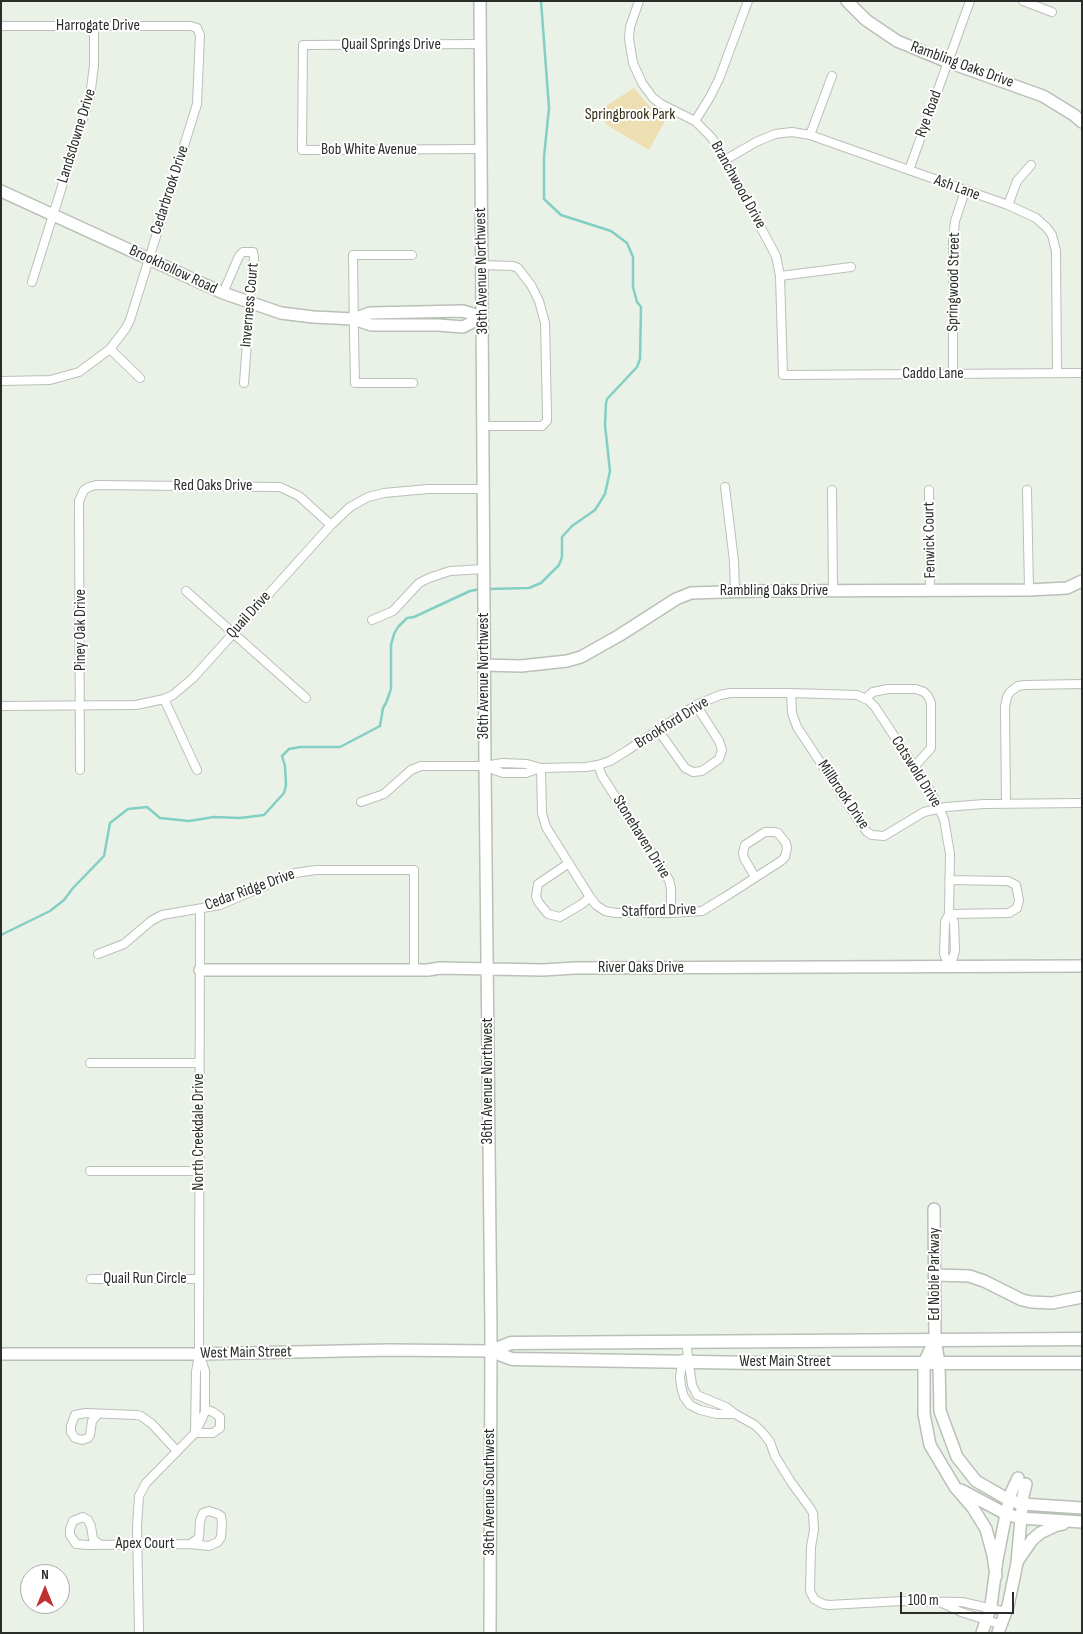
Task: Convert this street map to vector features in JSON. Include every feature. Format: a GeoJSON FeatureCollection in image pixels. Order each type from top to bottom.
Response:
{"type":"FeatureCollection","features":[{"type":"Feature","properties":{"kind":"main road","name":"36th Avenue Northwest"},"geometry":{"type":"LineString","coordinates":[[480,1],[484,766],[491,1350]]}},
{"type":"Feature","properties":{"kind":"main road","name":"Rambling Oaks Drive"},"geometry":{"type":"LineString","coordinates":[[847,1],[880,31],[897,41],[948,62],[1044,96],[1074,114],[1082,122]]}},
{"type":"Feature","properties":{"kind":"main road","name":"Brookhollow Road"},"geometry":{"type":"LineString","coordinates":[[1,192],[53,214],[223,293],[281,313],[297,316],[354,319],[370,313],[463,311],[482,317]]}},
{"type":"Feature","properties":{"kind":"main road","name":"Rambling Oaks Drive"},"geometry":{"type":"LineString","coordinates":[[484,665],[521,666],[567,661],[581,657],[684,595],[699,592],[1029,590],[1067,588],[1082,581]]}},
{"type":"Feature","properties":{"kind":"main road","name":"River Oaks Drive"},"geometry":{"type":"LineString","coordinates":[[200,970],[414,970],[440,968],[543,970],[584,968],[1082,966]]}},
{"type":"Feature","properties":{"kind":"main road","name":"Ed Noble Parkway"},"geometry":{"type":"LineString","coordinates":[[934,1209],[935,1339],[939,1363],[940,1411],[957,1457],[976,1481],[1010,1500],[1022,1504],[1082,1508]]}},
{"type":"Feature","properties":{"kind":"main road"},"geometry":{"type":"LineString","coordinates":[[935,1275],[969,1276],[1022,1300],[1031,1302],[1052,1303],[1082,1297]]}},
{"type":"Feature","properties":{"kind":"main road","name":"West Main Street"},"geometry":{"type":"LineString","coordinates":[[1,1354],[199,1354],[491,1350],[511,1342],[1082,1338]]}},
{"type":"Feature","properties":{"kind":"main road","name":"Ed Noble Parkway"},"geometry":{"type":"LineString","coordinates":[[935,1339],[924,1363],[924,1414],[930,1445],[956,1487],[1006,1514],[1020,1518],[1079,1522]]}},
{"type":"Feature","properties":{"kind":"main road","name":"West Main Street"},"geometry":{"type":"LineString","coordinates":[[491,1350],[512,1359],[924,1363],[1082,1362]]}},
{"type":"Feature","properties":{"kind":"main road","name":"36th Avenue Southwest"},"geometry":{"type":"LineString","coordinates":[[490,1633],[491,1350]]}},
{"type":"Feature","properties":{"kind":"main road"},"geometry":{"type":"LineString","coordinates":[[982,1633],[991,1608],[997,1560],[1006,1514],[1010,1500],[1022,1481],[1018,1563],[1000,1629]]}},
{"type":"Feature","properties":{"kind":"main road"},"geometry":{"type":"LineString","coordinates":[[956,1487],[973,1508],[986,1529],[993,1554],[996,1576]]}},
{"type":"Feature","properties":{"kind":"main road"},"geometry":{"type":"LineString","coordinates":[[1018,1563],[1032,1540],[1040,1533],[1057,1525],[1079,1522]]}},
{"type":"Feature","properties":{"kind":"street","name":"Branchwood Drive"},"geometry":{"type":"LineString","coordinates":[[639,1],[630,28],[629,39],[630,53],[637,74],[648,92],[661,104],[695,121],[712,138],[776,256],[780,276],[783,375]]}},
{"type":"Feature","properties":{"kind":"street"},"geometry":{"type":"LineString","coordinates":[[695,121],[719,79],[748,1]]}},
{"type":"Feature","properties":{"kind":"street","name":"Rye Road"},"geometry":{"type":"LineString","coordinates":[[909,170],[970,1]]}},
{"type":"Feature","properties":{"kind":"street"},"geometry":{"type":"LineString","coordinates":[[1022,1],[1052,12]]}},
{"type":"Feature","properties":{"kind":"street","name":"Harrogate Drive"},"geometry":{"type":"LineString","coordinates":[[1,26],[195,27]]}},
{"type":"Feature","properties":{"kind":"street","name":"Landsdowne Drive"},"geometry":{"type":"LineString","coordinates":[[32,282],[90,98],[94,65],[94,26]]}},
{"type":"Feature","properties":{"kind":"street","name":"Cedarbrook Drive"},"geometry":{"type":"LineString","coordinates":[[1,381],[50,380],[70,375],[91,364],[110,349],[130,320],[197,104],[200,35],[195,27]]}},
{"type":"Feature","properties":{"kind":"street","name":"Quail Springs Drive"},"geometry":{"type":"LineString","coordinates":[[303,45],[480,44]]}},
{"type":"Feature","properties":{"kind":"street","name":"Bob White Avenue"},"geometry":{"type":"LineString","coordinates":[[303,45],[302,150],[481,149]]}},
{"type":"Feature","properties":{"kind":"street"},"geometry":{"type":"LineString","coordinates":[[810,135],[832,76]]}},
{"type":"Feature","properties":{"kind":"street","name":"Ash Lane"},"geometry":{"type":"LineString","coordinates":[[725,160],[756,142],[775,134],[792,132],[810,135],[1008,205],[1042,222],[1052,235],[1058,267],[1057,373]]}},
{"type":"Feature","properties":{"kind":"street"},"geometry":{"type":"LineString","coordinates":[[1008,205],[1017,181],[1031,165]]}},
{"type":"Feature","properties":{"kind":"street","name":"Springwood Street"},"geometry":{"type":"LineString","coordinates":[[953,374],[953,242],[955,221],[965,191]]}},
{"type":"Feature","properties":{"kind":"street","name":"Inverness Court"},"geometry":{"type":"LineString","coordinates":[[223,293],[239,256],[243,252],[253,252],[244,383]]}},
{"type":"Feature","properties":{"kind":"street"},"geometry":{"type":"LineString","coordinates":[[412,255],[353,255],[355,383],[413,383]]}},
{"type":"Feature","properties":{"kind":"street"},"geometry":{"type":"LineString","coordinates":[[481,265],[513,266],[518,268],[531,285],[539,301],[545,324],[547,415],[547,422],[542,426],[483,426]]}},
{"type":"Feature","properties":{"kind":"street"},"geometry":{"type":"LineString","coordinates":[[780,276],[852,266]]}},
{"type":"Feature","properties":{"kind":"street"},"geometry":{"type":"LineString","coordinates":[[110,349],[140,378]]}},
{"type":"Feature","properties":{"kind":"street","name":"Caddo Lane"},"geometry":{"type":"LineString","coordinates":[[783,375],[1082,373]]}},
{"type":"Feature","properties":{"kind":"street","name":"Red Oaks Drive"},"geometry":{"type":"LineString","coordinates":[[84,490],[96,485],[280,487],[300,496],[331,524]]}},
{"type":"Feature","properties":{"kind":"street"},"geometry":{"type":"LineString","coordinates":[[725,487],[734,561],[735,592]]}},
{"type":"Feature","properties":{"kind":"street","name":"Quail Drive"},"geometry":{"type":"LineString","coordinates":[[1,706],[136,705],[164,700],[178,691],[192,678],[331,524],[359,501],[375,494],[428,489],[483,489]]}},
{"type":"Feature","properties":{"kind":"street","name":"Piney Oak Drive"},"geometry":{"type":"LineString","coordinates":[[80,770],[80,501],[84,490]]}},
{"type":"Feature","properties":{"kind":"street"},"geometry":{"type":"LineString","coordinates":[[832,490],[832,591]]}},
{"type":"Feature","properties":{"kind":"street","name":"Fenwick Court"},"geometry":{"type":"LineString","coordinates":[[929,490],[930,590]]}},
{"type":"Feature","properties":{"kind":"street"},"geometry":{"type":"LineString","coordinates":[[1027,490],[1029,590]]}},
{"type":"Feature","properties":{"kind":"street"},"geometry":{"type":"LineString","coordinates":[[372,620],[393,611],[424,580],[450,571],[484,568]]}},
{"type":"Feature","properties":{"kind":"street"},"geometry":{"type":"LineString","coordinates":[[186,591],[306,698]]}},
{"type":"Feature","properties":{"kind":"street"},"geometry":{"type":"LineString","coordinates":[[1006,804],[1005,707],[1007,696],[1013,688],[1025,685],[1082,684]]}},
{"type":"Feature","properties":{"kind":"street"},"geometry":{"type":"LineString","coordinates":[[865,699],[874,692],[888,688],[916,689],[928,696],[931,703],[931,748],[914,767]]}},
{"type":"Feature","properties":{"kind":"street","name":"Brookford Drive"},"geometry":{"type":"LineString","coordinates":[[361,802],[384,794],[411,770],[421,766],[484,766],[503,773],[526,773],[541,768],[598,765],[610,761],[696,705],[714,697],[730,693],[850,694],[865,699]]}},
{"type":"Feature","properties":{"kind":"street","name":"Millbrook Drive"},"geometry":{"type":"LineString","coordinates":[[791,693],[792,713],[798,727],[858,821],[869,834],[876,837],[884,836],[924,812],[939,808],[984,804],[1082,803]]}},
{"type":"Feature","properties":{"kind":"street","name":"Cotswold Drive"},"geometry":{"type":"LineString","coordinates":[[865,699],[874,707],[931,792],[944,819],[950,854],[949,914],[954,922],[954,952],[950,968]]}},
{"type":"Feature","properties":{"kind":"street"},"geometry":{"type":"LineString","coordinates":[[164,700],[198,770]]}},
{"type":"Feature","properties":{"kind":"street"},"geometry":{"type":"LineString","coordinates":[[658,730],[685,768],[693,772],[702,771],[719,758],[722,750],[720,741],[696,705]]}},
{"type":"Feature","properties":{"kind":"street","name":"Stonehaven Drive"},"geometry":{"type":"LineString","coordinates":[[598,765],[602,776],[669,880],[671,888],[671,913]]}},
{"type":"Feature","properties":{"kind":"street","name":"Stafford Drive"},"geometry":{"type":"LineString","coordinates":[[541,768],[543,820],[596,906],[610,912],[671,913],[702,910],[725,898],[755,877]]}},
{"type":"Feature","properties":{"kind":"street"},"geometry":{"type":"LineString","coordinates":[[765,832],[778,834],[786,843],[785,856],[755,877],[744,858],[745,845],[765,832]]}},
{"type":"Feature","properties":{"kind":"street"},"geometry":{"type":"LineString","coordinates":[[568,863],[538,884],[536,897],[539,903],[548,914],[560,917],[590,897]]}},
{"type":"Feature","properties":{"kind":"street","name":"Cedar Ridge Drive"},"geometry":{"type":"LineString","coordinates":[[98,954],[124,944],[156,917],[168,913],[220,905],[282,877],[304,871],[414,870],[414,970]]}},
{"type":"Feature","properties":{"kind":"street"},"geometry":{"type":"LineString","coordinates":[[949,880],[1008,881],[1016,885],[1019,900],[1016,908],[1009,913],[949,914]]}},
{"type":"Feature","properties":{"kind":"street","name":"North Creekdale Drive"},"geometry":{"type":"LineString","coordinates":[[199,1354],[200,909]]}},
{"type":"Feature","properties":{"kind":"street"},"geometry":{"type":"LineString","coordinates":[[90,1063],[199,1063]]}},
{"type":"Feature","properties":{"kind":"street"},"geometry":{"type":"LineString","coordinates":[[90,1171],[199,1170]]}},
{"type":"Feature","properties":{"kind":"street","name":"Quail Run Circle"},"geometry":{"type":"LineString","coordinates":[[91,1279],[199,1279]]}},
{"type":"Feature","properties":{"kind":"street"},"geometry":{"type":"LineString","coordinates":[[686,1342],[686,1361],[692,1385],[698,1395],[726,1407],[764,1433],[791,1482],[810,1508],[814,1530],[811,1547],[810,1590],[814,1599],[829,1605],[902,1600],[962,1602],[1006,1612]]}},
{"type":"Feature","properties":{"kind":"street"},"geometry":{"type":"LineString","coordinates":[[139,1633],[138,1502],[146,1483],[195,1432],[205,1409],[205,1371],[199,1354]]}},
{"type":"Feature","properties":{"kind":"street"},"geometry":{"type":"LineString","coordinates":[[195,1432],[196,1372],[199,1354]]}},
{"type":"Feature","properties":{"kind":"street"},"geometry":{"type":"LineString","coordinates":[[686,1361],[680,1376],[684,1397],[690,1405],[716,1414],[735,1414]]}},
{"type":"Feature","properties":{"kind":"street"},"geometry":{"type":"LineString","coordinates":[[195,1432],[213,1434],[220,1428],[220,1417],[205,1409]]}},
{"type":"Feature","properties":{"kind":"street"},"geometry":{"type":"LineString","coordinates":[[97,1415],[141,1416],[152,1424],[177,1451]]}},
{"type":"Feature","properties":{"kind":"street","name":"Apex Court"},"geometry":{"type":"LineString","coordinates":[[99,1544],[190,1544],[209,1546],[218,1542],[220,1537],[222,1523],[220,1516],[209,1511],[202,1513],[199,1538],[190,1544]]}},
{"type":"Feature","properties":{"kind":"street"},"geometry":{"type":"LineString","coordinates":[[941,1602],[961,1612],[986,1620],[1000,1629]]}},
{"type":"Feature","properties":{"kind":"green space","name":"Springbrook Park"},"geometry":{"type":"Polygon","coordinates":[[[634,88],[651,108],[667,117],[649,150],[607,125],[598,111],[634,88]]]}},
{"type":"Feature","properties":{"kind":"waterway"},"geometry":{"type":"LineString","coordinates":[[488,589],[529,588],[541,583],[559,565],[562,557],[562,537],[572,526],[595,510],[605,494],[610,471],[605,425],[607,399],[637,367],[640,359],[641,307],[637,302],[633,287],[633,257],[627,243],[611,231],[561,215],[544,199],[544,157],[549,108],[541,1]]}},
{"type":"Feature","properties":{"kind":"waterway"},"geometry":{"type":"LineString","coordinates":[[1,935],[50,911],[64,900],[104,856],[110,823],[128,809],[147,807],[160,818],[189,821],[214,817],[240,818],[264,815],[284,793],[286,785],[285,766],[282,756],[289,749],[300,747],[340,747],[380,726],[383,708],[391,689],[391,645],[398,627],[407,618],[414,617],[470,591],[480,589]]}}]}
